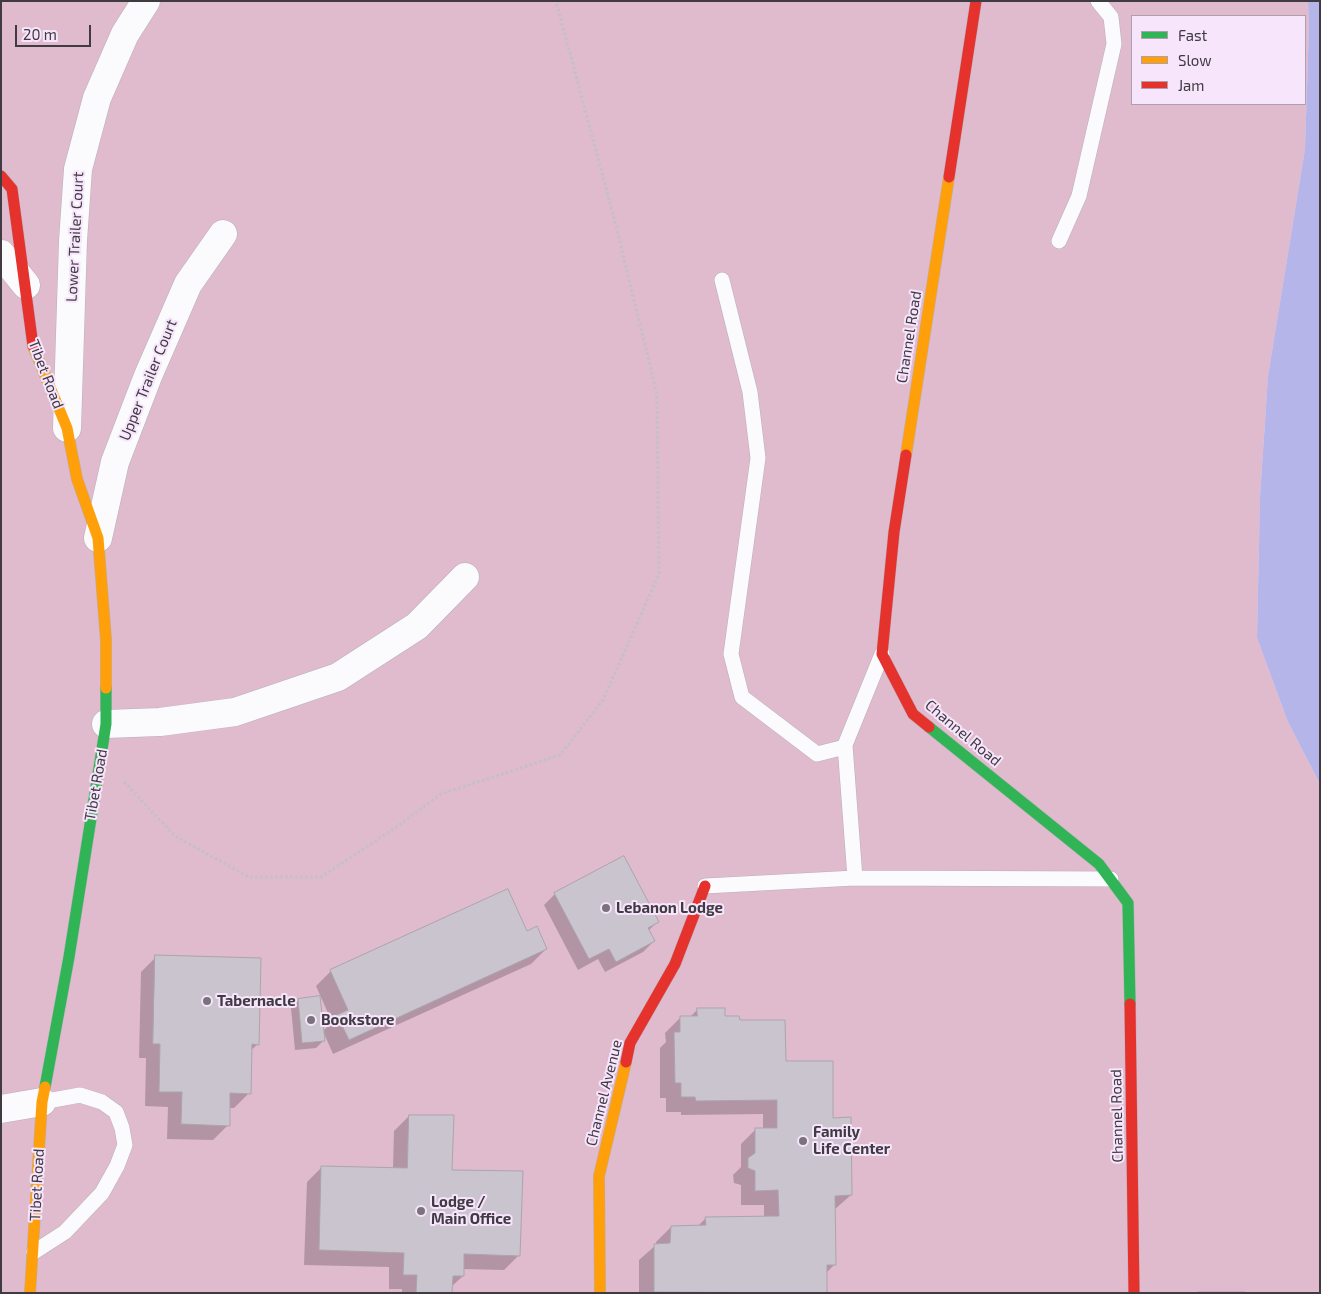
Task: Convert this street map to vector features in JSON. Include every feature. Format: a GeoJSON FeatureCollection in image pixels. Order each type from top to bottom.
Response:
{"type":"FeatureCollection","features":[{"type":"Feature","properties":{"kind":"street","name":"Lower Trailer Court"},"geometry":{"type":"LineString","coordinates":[[66,428],[72,241],[78,169],[97,98],[125,34],[146,1]]}},
{"type":"Feature","properties":{"kind":"street","name":"Channel Road"},"geometry":{"type":"LineString","coordinates":[[976,1],[894,532],[882,654],[914,714],[1099,864],[1128,903],[1134,1293]]}},
{"type":"Feature","properties":{"kind":"street","name":"Tibet Road"},"geometry":{"type":"LineString","coordinates":[[1,176],[12,189],[26,284],[32,344],[66,428],[77,479],[98,538],[106,640],[106,724],[69,957],[42,1102],[30,1293]]}},
{"type":"Feature","properties":{"kind":"street","name":"Upper Trailer Court"},"geometry":{"type":"LineString","coordinates":[[98,538],[115,462],[148,376],[188,284],[223,234]]}},
{"type":"Feature","properties":{"kind":"street"},"geometry":{"type":"LineString","coordinates":[[1,254],[26,284]]}},
{"type":"Feature","properties":{"kind":"street"},"geometry":{"type":"LineString","coordinates":[[106,724],[160,722],[235,712],[338,677],[417,626],[465,578]]}},
{"type":"Feature","properties":{"kind":"street","name":"Channel Avenue"},"geometry":{"type":"LineString","coordinates":[[600,1293],[599,1176],[630,1043],[675,964],[705,886]]}},
{"type":"Feature","properties":{"kind":"street"},"geometry":{"type":"LineString","coordinates":[[1,1109],[42,1102]]}},
{"type":"Feature","properties":{"kind":"lane"},"geometry":{"type":"LineString","coordinates":[[1059,241],[1079,196],[1114,44],[1111,17],[1098,1]]}},
{"type":"Feature","properties":{"kind":"lane"},"geometry":{"type":"LineString","coordinates":[[722,280],[750,392],[758,458],[731,654],[742,697],[816,754],[845,747]]}},
{"type":"Feature","properties":{"kind":"lane"},"geometry":{"type":"LineString","coordinates":[[855,878],[845,747],[882,654]]}},
{"type":"Feature","properties":{"kind":"lane"},"geometry":{"type":"LineString","coordinates":[[705,886],[855,878],[1111,879]]}},
{"type":"Feature","properties":{"kind":"lane"},"geometry":{"type":"LineString","coordinates":[[34,1252],[65,1232],[102,1193],[117,1166],[125,1145],[122,1128],[116,1112],[102,1102],[80,1094],[42,1102]]}},
{"type":"Feature","properties":{"kind":"path"},"geometry":{"type":"LineString","coordinates":[[101,758],[175,836],[249,877],[321,877],[395,828],[441,794],[560,755],[603,700],[659,574],[657,394],[556,1]]}},
{"type":"Feature","properties":{"kind":"shaded area"},"geometry":{"type":"Polygon","coordinates":[[[1,1],[1308,1],[1309,27],[1305,149],[1268,376],[1260,497],[1257,638],[1288,722],[1320,784],[1320,1293],[1,1293],[1,1]]]}},
{"type":"Feature","properties":{"kind":"water"},"geometry":{"type":"Polygon","coordinates":[[[1308,1],[1320,1],[1320,784],[1288,722],[1257,638],[1260,497],[1268,376],[1305,149],[1309,27],[1308,1]]]}},
{"type":"Feature","properties":{"kind":"building","name":"Lebanon Lodge"},"geometry":{"type":"Polygon","coordinates":[[[624,856],[659,922],[648,928],[655,941],[616,962],[609,949],[589,959],[554,893],[624,856]]]}},
{"type":"Feature","properties":{"kind":"building"},"geometry":{"type":"Polygon","coordinates":[[[508,889],[527,931],[537,926],[547,949],[349,1040],[337,1015],[348,1010],[330,970],[508,889]]]}},
{"type":"Feature","properties":{"kind":"building","name":"Tabernacle"},"geometry":{"type":"Polygon","coordinates":[[[155,955],[261,958],[259,1045],[252,1044],[251,1094],[230,1093],[230,1126],[181,1124],[182,1092],[159,1092],[160,1044],[153,1044],[155,955]]]}},
{"type":"Feature","properties":{"kind":"building","name":"Bookstore"},"geometry":{"type":"Polygon","coordinates":[[[320,996],[325,1041],[302,1043],[298,999],[320,996]]]}},
{"type":"Feature","properties":{"kind":"building","name":"Family Life Center"},"geometry":{"type":"Polygon","coordinates":[[[697,1008],[725,1008],[725,1016],[739,1016],[740,1020],[785,1020],[786,1061],[833,1061],[833,1118],[851,1117],[852,1195],[835,1196],[836,1265],[827,1265],[827,1293],[654,1292],[654,1244],[670,1243],[671,1226],[706,1225],[705,1217],[779,1216],[778,1190],[755,1191],[755,1171],[748,1168],[748,1158],[755,1153],[755,1128],[777,1128],[777,1100],[696,1101],[695,1097],[681,1097],[681,1083],[675,1083],[674,1032],[680,1032],[680,1016],[697,1016],[697,1008]]]}},
{"type":"Feature","properties":{"kind":"building","name":"Lodge / Main Office"},"geometry":{"type":"Polygon","coordinates":[[[409,1115],[454,1115],[452,1170],[523,1171],[520,1256],[464,1254],[464,1276],[453,1276],[452,1293],[416,1293],[417,1275],[403,1275],[404,1253],[319,1250],[321,1166],[407,1168],[409,1115]]]}},
{"type":"Feature","properties":{"kind":"building"},"geometry":{"type":"Polygon","coordinates":[[[1245,1292],[1245,1293],[1198,1293],[1245,1292]]]}},
{"type":"Feature","properties":{"kind":"traffic: fast"},"geometry":{"type":"LineString","coordinates":[[45,1087],[69,957],[106,724],[106,688]]}},
{"type":"Feature","properties":{"kind":"traffic: fast"},"geometry":{"type":"LineString","coordinates":[[929,727],[1099,864],[1128,903],[1130,1004]]}},
{"type":"Feature","properties":{"kind":"traffic: slow"},"geometry":{"type":"LineString","coordinates":[[906,455],[949,177]]}},
{"type":"Feature","properties":{"kind":"traffic: slow"},"geometry":{"type":"LineString","coordinates":[[33,346],[67,428],[77,479],[98,538],[106,640],[106,688]]}},
{"type":"Feature","properties":{"kind":"traffic: slow"},"geometry":{"type":"LineString","coordinates":[[600,1293],[599,1176],[626,1062]]}},
{"type":"Feature","properties":{"kind":"traffic: slow"},"geometry":{"type":"LineString","coordinates":[[30,1293],[42,1102],[45,1087]]}},
{"type":"Feature","properties":{"kind":"traffic: jam"},"geometry":{"type":"LineString","coordinates":[[949,177],[976,1]]}},
{"type":"Feature","properties":{"kind":"traffic: jam"},"geometry":{"type":"LineString","coordinates":[[1,176],[12,189],[33,346]]}},
{"type":"Feature","properties":{"kind":"traffic: jam"},"geometry":{"type":"LineString","coordinates":[[906,455],[894,532],[882,654],[913,714],[929,727]]}},
{"type":"Feature","properties":{"kind":"traffic: jam"},"geometry":{"type":"LineString","coordinates":[[626,1062],[630,1043],[675,964],[705,886]]}},
{"type":"Feature","properties":{"kind":"traffic: jam"},"geometry":{"type":"LineString","coordinates":[[1130,1004],[1134,1293]]}},
{"type":"Feature","properties":{"kind":"place","name":"Lebanon Lodge"},"geometry":{"type":"Point","coordinates":[606,908]}},
{"type":"Feature","properties":{"kind":"place","name":"Tabernacle"},"geometry":{"type":"Point","coordinates":[207,1001]}},
{"type":"Feature","properties":{"kind":"place","name":"Bookstore"},"geometry":{"type":"Point","coordinates":[311,1020]}},
{"type":"Feature","properties":{"kind":"place","name":"Family Life Center"},"geometry":{"type":"Point","coordinates":[803,1141]}},
{"type":"Feature","properties":{"kind":"place","name":"Lodge / Main Office"},"geometry":{"type":"Point","coordinates":[421,1211]}}]}
